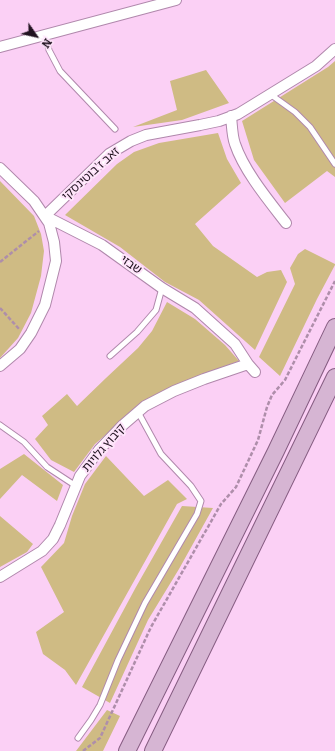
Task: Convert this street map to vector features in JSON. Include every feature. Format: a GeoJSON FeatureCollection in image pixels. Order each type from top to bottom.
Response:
{"type":"FeatureCollection","features":[{"type":"Feature","properties":{"kind":"main road"},"geometry":{"type":"LineString","coordinates":[[127,751],[276,451],[335,327]]}},
{"type":"Feature","properties":{"kind":"main road"},"geometry":{"type":"LineString","coordinates":[[153,751],[335,377]]}},
{"type":"Feature","properties":{"kind":"street"},"geometry":{"type":"LineString","coordinates":[[0,47],[176,0]]}},
{"type":"Feature","properties":{"kind":"street","name":"זאב ז'בוטינסקי"},"geometry":{"type":"LineString","coordinates":[[47,220],[110,154],[131,140],[146,135],[200,125],[238,114],[316,66],[335,49]]}},
{"type":"Feature","properties":{"kind":"street"},"geometry":{"type":"LineString","coordinates":[[231,116],[235,143],[241,160],[286,223]]}},
{"type":"Feature","properties":{"kind":"street","name":"שבזי"},"geometry":{"type":"LineString","coordinates":[[0,168],[34,202],[47,220],[102,245],[162,288],[195,308],[235,344],[251,368]]}},
{"type":"Feature","properties":{"kind":"street"},"geometry":{"type":"LineString","coordinates":[[0,366],[20,349],[31,333],[45,305],[56,261],[54,242],[47,220]]}},
{"type":"Feature","properties":{"kind":"street","name":"קיבוץ גלויות"},"geometry":{"type":"LineString","coordinates":[[0,578],[42,551],[53,539],[80,476],[99,450],[123,425],[145,406],[174,391],[204,379],[251,368]]}},
{"type":"Feature","properties":{"kind":"lane"},"geometry":{"type":"LineString","coordinates":[[46,35],[49,50],[60,72],[115,129]]}},
{"type":"Feature","properties":{"kind":"lane"},"geometry":{"type":"LineString","coordinates":[[270,94],[295,112],[310,127],[335,164]]}},
{"type":"Feature","properties":{"kind":"lane"},"geometry":{"type":"LineString","coordinates":[[110,356],[137,332],[156,310],[162,288]]}},
{"type":"Feature","properties":{"kind":"lane"},"geometry":{"type":"LineString","coordinates":[[78,738],[100,705],[118,660],[145,603],[198,514],[201,501],[191,486],[161,454],[138,412]]}},
{"type":"Feature","properties":{"kind":"lane"},"geometry":{"type":"LineString","coordinates":[[0,425],[24,442],[47,467],[76,486]]}},
{"type":"Feature","properties":{"kind":"path"},"geometry":{"type":"LineString","coordinates":[[0,262],[47,220]]}},
{"type":"Feature","properties":{"kind":"path"},"geometry":{"type":"LineString","coordinates":[[83,751],[100,738],[151,627],[221,504],[236,487],[258,440],[267,407],[272,395],[285,380],[335,281]]}},
{"type":"Feature","properties":{"kind":"path"},"geometry":{"type":"LineString","coordinates":[[0,308],[27,338]]}},
{"type":"Feature","properties":{"kind":"shaded area"},"geometry":{"type":"Polygon","coordinates":[[[335,61],[335,177],[327,171],[285,203],[254,160],[242,121],[328,67],[335,61]]]}},
{"type":"Feature","properties":{"kind":"shaded area"},"geometry":{"type":"Polygon","coordinates":[[[206,70],[229,103],[182,120],[133,127],[177,110],[170,81],[206,70]]]}},
{"type":"Feature","properties":{"kind":"shaded area"},"geometry":{"type":"Polygon","coordinates":[[[218,133],[227,159],[241,183],[195,224],[213,246],[257,277],[267,272],[281,270],[287,282],[255,350],[199,300],[165,282],[120,247],[65,215],[117,164],[134,152],[159,143],[218,133]]]}},
{"type":"Feature","properties":{"kind":"shaded area"},"geometry":{"type":"Polygon","coordinates":[[[0,181],[34,216],[41,234],[44,251],[41,276],[31,313],[18,338],[0,358],[0,181]]]}},
{"type":"Feature","properties":{"kind":"shaded area"},"geometry":{"type":"Polygon","coordinates":[[[305,249],[335,265],[280,376],[259,357],[295,284],[290,268],[298,254],[305,249]]]}},
{"type":"Feature","properties":{"kind":"shaded area"},"geometry":{"type":"Polygon","coordinates":[[[167,302],[195,319],[225,345],[239,361],[204,374],[142,404],[95,444],[74,472],[51,460],[35,439],[48,425],[42,416],[67,394],[77,406],[138,348],[152,331],[167,302]]]}},
{"type":"Feature","properties":{"kind":"shaded area"},"geometry":{"type":"Polygon","coordinates":[[[24,454],[63,485],[57,501],[22,475],[0,499],[0,469],[24,454]]]}},
{"type":"Feature","properties":{"kind":"shaded area"},"geometry":{"type":"Polygon","coordinates":[[[106,456],[144,496],[168,480],[187,499],[177,504],[76,685],[65,670],[43,654],[36,632],[64,612],[41,567],[64,543],[72,516],[85,484],[106,456]]]}},
{"type":"Feature","properties":{"kind":"shaded area"},"geometry":{"type":"Polygon","coordinates":[[[182,506],[213,508],[179,569],[148,620],[110,703],[82,687],[182,506]]]}},
{"type":"Feature","properties":{"kind":"shaded area"},"geometry":{"type":"Polygon","coordinates":[[[0,516],[33,544],[27,552],[0,567],[0,516]]]}},
{"type":"Feature","properties":{"kind":"shaded area"},"geometry":{"type":"Polygon","coordinates":[[[107,710],[120,716],[103,751],[76,751],[107,710]]]}}]}
